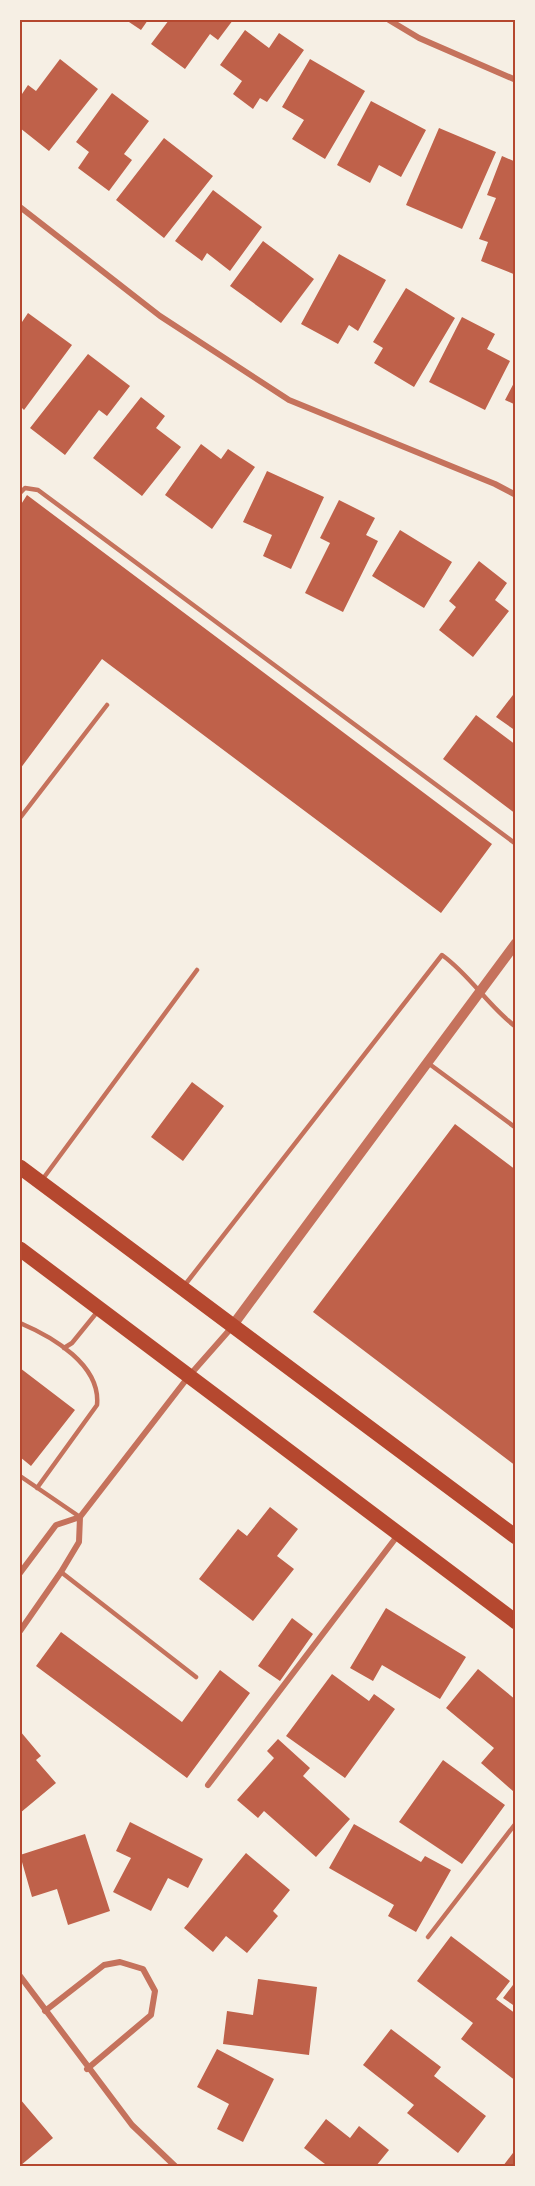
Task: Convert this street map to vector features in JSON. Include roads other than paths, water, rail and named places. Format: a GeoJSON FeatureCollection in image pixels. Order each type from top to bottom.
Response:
{"type":"FeatureCollection","features":[{"type":"Feature","properties":{"kind":"main road"},"geometry":{"type":"LineString","coordinates":[[20,1167],[516,1537]]}},
{"type":"Feature","properties":{"kind":"main road"},"geometry":{"type":"LineString","coordinates":[[21,1252],[516,1622]]}},
{"type":"Feature","properties":{"kind":"street"},"geometry":{"type":"LineString","coordinates":[[389,20],[419,38],[516,80]]}},
{"type":"Feature","properties":{"kind":"street"},"geometry":{"type":"LineString","coordinates":[[20,207],[160,316],[289,400],[495,484],[516,495]]}},
{"type":"Feature","properties":{"kind":"street"},"geometry":{"type":"LineString","coordinates":[[20,1573],[56,1526],[80,1517],[189,1376],[233,1325],[516,943]]}},
{"type":"Feature","properties":{"kind":"street"},"geometry":{"type":"LineString","coordinates":[[20,1631],[62,1572],[79,1542],[80,1517]]}},
{"type":"Feature","properties":{"kind":"street"},"geometry":{"type":"LineString","coordinates":[[208,1785],[398,1535]]}},
{"type":"Feature","properties":{"kind":"street"},"geometry":{"type":"LineString","coordinates":[[45,2011],[104,1965],[120,1962],[143,1969],[155,1990],[151,2015],[87,2068]]}},
{"type":"Feature","properties":{"kind":"street"},"geometry":{"type":"LineString","coordinates":[[20,1976],[132,2125],[175,2166]]}},
{"type":"Feature","properties":{"kind":"lane"},"geometry":{"type":"LineString","coordinates":[[20,493],[25,488],[38,490],[516,844]]}},
{"type":"Feature","properties":{"kind":"lane"},"geometry":{"type":"LineString","coordinates":[[20,818],[107,705]]}},
{"type":"Feature","properties":{"kind":"lane"},"geometry":{"type":"LineString","coordinates":[[183,1289],[442,955],[457,966],[505,1019],[516,1027]]}},
{"type":"Feature","properties":{"kind":"lane"},"geometry":{"type":"LineString","coordinates":[[40,1183],[197,970]]}},
{"type":"Feature","properties":{"kind":"lane"},"geometry":{"type":"LineString","coordinates":[[428,1063],[516,1128]]}},
{"type":"Feature","properties":{"kind":"lane"},"geometry":{"type":"LineString","coordinates":[[64,1348],[72,1343],[100,1309]]}},
{"type":"Feature","properties":{"kind":"lane"},"geometry":{"type":"LineString","coordinates":[[20,1323],[64,1348],[88,1370],[99,1390],[97,1405],[37,1488]]}},
{"type":"Feature","properties":{"kind":"lane"},"geometry":{"type":"LineString","coordinates":[[20,1476],[80,1517]]}},
{"type":"Feature","properties":{"kind":"lane"},"geometry":{"type":"LineString","coordinates":[[62,1572],[196,1677]]}},
{"type":"Feature","properties":{"kind":"lane"},"geometry":{"type":"LineString","coordinates":[[428,1937],[516,1823]]}}]}
